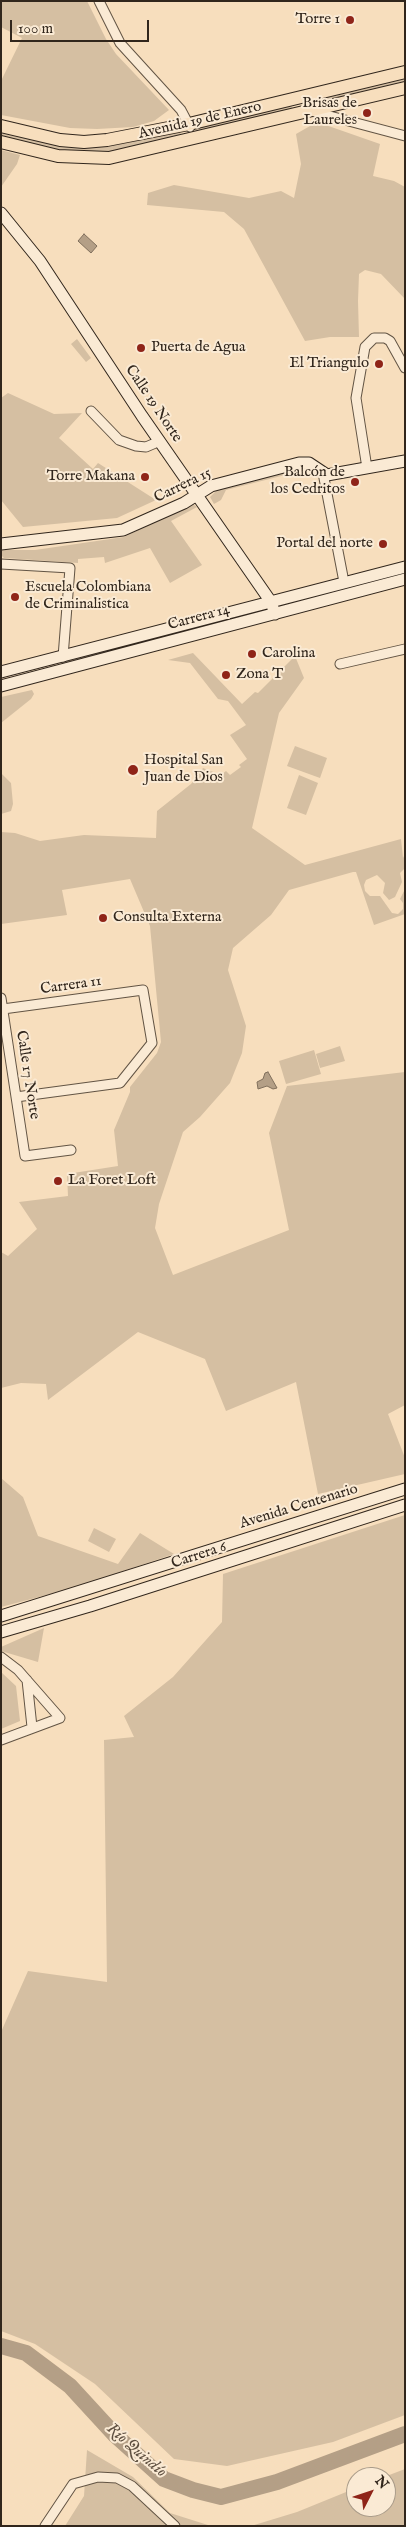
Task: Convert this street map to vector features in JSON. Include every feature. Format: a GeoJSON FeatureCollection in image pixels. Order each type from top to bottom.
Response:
{"type":"FeatureCollection","features":[{"type":"Feature","properties":{"kind":"main road","name":"Avenida 19 de Enero"},"geometry":{"type":"LineString","coordinates":[[1,126],[38,136],[84,142],[107,140],[189,124],[405,72]]}},
{"type":"Feature","properties":{"kind":"main road","name":"Avenida 19 de Enero"},"geometry":{"type":"LineString","coordinates":[[1,142],[35,152],[109,158],[193,140],[405,88]]}},
{"type":"Feature","properties":{"kind":"main road"},"geometry":{"type":"LineString","coordinates":[[307,95],[311,111]]}},
{"type":"Feature","properties":{"kind":"main road","name":"Calle 19 Norte"},"geometry":{"type":"LineString","coordinates":[[1,213],[35,254],[160,441],[272,602],[275,614]]}},
{"type":"Feature","properties":{"kind":"main road","name":"Carrera 15"},"geometry":{"type":"LineString","coordinates":[[1,544],[123,530],[184,502],[211,486],[299,463],[309,464],[327,475],[405,461]]}},
{"type":"Feature","properties":{"kind":"main road","name":"Carrera 14"},"geometry":{"type":"LineString","coordinates":[[1,672],[405,567]]}},
{"type":"Feature","properties":{"kind":"main road","name":"Carrera 14"},"geometry":{"type":"LineString","coordinates":[[1,686],[405,580]]}},
{"type":"Feature","properties":{"kind":"main road","name":"Avenida Centenario"},"geometry":{"type":"LineString","coordinates":[[1,1616],[405,1489]]}},
{"type":"Feature","properties":{"kind":"main road","name":"Carrera 6"},"geometry":{"type":"LineString","coordinates":[[1,1632],[99,1604],[405,1505]]}},
{"type":"Feature","properties":{"kind":"street"},"geometry":{"type":"LineString","coordinates":[[101,2],[120,43],[181,110],[189,124],[193,140]]}},
{"type":"Feature","properties":{"kind":"street"},"geometry":{"type":"LineString","coordinates":[[311,111],[405,136]]}},
{"type":"Feature","properties":{"kind":"street"},"geometry":{"type":"LineString","coordinates":[[367,468],[356,398],[365,347],[374,338],[385,338],[390,341],[405,368]]}},
{"type":"Feature","properties":{"kind":"street"},"geometry":{"type":"LineString","coordinates":[[91,411],[120,440],[136,446],[146,447],[160,441]]}},
{"type":"Feature","properties":{"kind":"street"},"geometry":{"type":"LineString","coordinates":[[322,473],[344,582]]}},
{"type":"Feature","properties":{"kind":"street"},"geometry":{"type":"LineString","coordinates":[[1,564],[70,568],[63,657]]}},
{"type":"Feature","properties":{"kind":"street"},"geometry":{"type":"LineString","coordinates":[[340,664],[405,649]]}},
{"type":"Feature","properties":{"kind":"street","name":"Carrera 11"},"geometry":{"type":"LineString","coordinates":[[3,1015],[143,990],[152,1043],[120,1083],[16,1097]]}},
{"type":"Feature","properties":{"kind":"street","name":"Calle 17 Norte"},"geometry":{"type":"LineString","coordinates":[[1,998],[25,1156],[71,1150]]}},
{"type":"Feature","properties":{"kind":"street"},"geometry":{"type":"LineString","coordinates":[[1,1657],[27,1680],[60,1718],[1,1740]]}},
{"type":"Feature","properties":{"kind":"street"},"geometry":{"type":"LineString","coordinates":[[27,1680],[32,1727]]}},
{"type":"Feature","properties":{"kind":"street"},"geometry":{"type":"LineString","coordinates":[[45,2526],[73,2484],[98,2477],[117,2478],[132,2486],[175,2526]]}},
{"type":"Feature","properties":{"kind":"shaded area"},"geometry":{"type":"Polygon","coordinates":[[[1,1],[87,1],[106,39],[116,54],[169,110],[154,121],[133,127],[97,129],[70,128],[1,115],[1,81],[22,38],[1,27],[1,1]]]}},
{"type":"Feature","properties":{"kind":"shaded area"},"geometry":{"type":"Polygon","coordinates":[[[405,77],[405,84],[315,104],[331,94],[405,77]]]}},
{"type":"Feature","properties":{"kind":"shaded area"},"geometry":{"type":"Polygon","coordinates":[[[290,105],[292,107],[291,110],[197,134],[196,128],[290,105]]]}},
{"type":"Feature","properties":{"kind":"shaded area"},"geometry":{"type":"Polygon","coordinates":[[[317,122],[380,144],[373,176],[394,181],[405,187],[405,299],[381,274],[365,270],[359,274],[359,337],[330,337],[305,341],[244,229],[224,212],[147,205],[148,193],[174,185],[249,198],[281,191],[294,198],[301,164],[296,134],[317,122]]]}},
{"type":"Feature","properties":{"kind":"shaded area"},"geometry":{"type":"Polygon","coordinates":[[[1,131],[93,146],[122,144],[180,131],[181,137],[122,151],[64,152],[1,138],[1,131]]]}},
{"type":"Feature","properties":{"kind":"shaded area"},"geometry":{"type":"Polygon","coordinates":[[[1,150],[20,155],[17,164],[1,187],[1,150]]]}},
{"type":"Feature","properties":{"kind":"shaded area"},"geometry":{"type":"Polygon","coordinates":[[[84,234],[97,246],[91,253],[78,241],[84,234]]]}},
{"type":"Feature","properties":{"kind":"shaded area"},"geometry":{"type":"Polygon","coordinates":[[[77,339],[91,358],[86,362],[71,344],[77,339]]]}},
{"type":"Feature","properties":{"kind":"shaded area"},"geometry":{"type":"Polygon","coordinates":[[[8,393],[54,414],[82,413],[59,438],[93,469],[98,463],[156,500],[117,518],[23,527],[1,500],[1,398],[8,393]]]}},
{"type":"Feature","properties":{"kind":"shaded area"},"geometry":{"type":"Polygon","coordinates":[[[302,469],[305,470],[226,490],[221,500],[214,504],[210,497],[218,489],[302,469]]]}},
{"type":"Feature","properties":{"kind":"shaded area"},"geometry":{"type":"Polygon","coordinates":[[[193,504],[197,507],[171,521],[202,565],[170,583],[150,548],[105,563],[104,557],[78,559],[78,563],[4,558],[1,555],[1,550],[35,550],[124,537],[193,504]]]}},
{"type":"Feature","properties":{"kind":"shaded area"},"geometry":{"type":"Polygon","coordinates":[[[193,653],[242,704],[255,692],[258,693],[295,656],[304,678],[279,713],[252,828],[305,865],[401,839],[403,858],[405,854],[405,868],[400,873],[402,882],[395,897],[389,900],[383,893],[385,883],[377,875],[366,880],[364,885],[365,891],[370,896],[380,896],[392,913],[398,914],[403,909],[403,903],[400,899],[405,889],[405,914],[374,925],[356,872],[353,872],[289,890],[271,915],[233,948],[228,970],[246,1026],[242,1053],[230,1083],[200,1117],[183,1132],[159,1204],[155,1228],[173,1275],[289,1230],[269,1133],[287,1086],[405,1072],[405,1405],[388,1414],[405,1458],[405,1474],[318,1494],[296,1382],[226,1411],[205,1359],[138,1332],[48,1400],[46,1384],[21,1383],[1,1388],[1,1252],[8,1256],[37,1229],[19,1202],[68,1196],[67,1174],[118,1166],[114,1130],[130,1092],[130,1087],[157,1053],[161,1042],[150,926],[130,879],[62,890],[67,915],[1,924],[1,832],[15,833],[40,841],[84,835],[156,838],[157,811],[191,784],[203,768],[221,775],[226,771],[230,775],[241,767],[239,765],[247,759],[230,735],[246,725],[228,701],[218,699],[190,663],[168,660],[193,653]]]}},
{"type":"Feature","properties":{"kind":"shaded area"},"geometry":{"type":"Polygon","coordinates":[[[32,690],[34,694],[31,699],[1,723],[1,697],[32,690]]]}},
{"type":"Feature","properties":{"kind":"shaded area"},"geometry":{"type":"Polygon","coordinates":[[[295,746],[327,758],[320,778],[287,766],[295,746]]]}},
{"type":"Feature","properties":{"kind":"shaded area"},"geometry":{"type":"Polygon","coordinates":[[[1,773],[11,783],[13,804],[11,811],[1,814],[1,773]]]}},
{"type":"Feature","properties":{"kind":"shaded area"},"geometry":{"type":"Polygon","coordinates":[[[299,775],[318,783],[306,815],[287,808],[299,775]]]}},
{"type":"Feature","properties":{"kind":"shaded area"},"geometry":{"type":"Polygon","coordinates":[[[340,1046],[345,1061],[320,1068],[316,1054],[340,1046]]]}},
{"type":"Feature","properties":{"kind":"shaded area"},"geometry":{"type":"Polygon","coordinates":[[[314,1050],[321,1074],[286,1084],[279,1061],[314,1050]]]}},
{"type":"Feature","properties":{"kind":"shaded area"},"geometry":{"type":"Polygon","coordinates":[[[268,1072],[277,1088],[273,1089],[267,1086],[258,1089],[257,1082],[263,1079],[265,1073],[268,1072]]]}},
{"type":"Feature","properties":{"kind":"shaded area"},"geometry":{"type":"Polygon","coordinates":[[[1,1478],[23,1497],[38,1536],[118,1564],[140,1533],[174,1554],[73,1588],[1,1607],[1,1478]]]}},
{"type":"Feature","properties":{"kind":"shaded area"},"geometry":{"type":"Polygon","coordinates":[[[405,1515],[405,2415],[333,2442],[227,2466],[174,2459],[95,2384],[35,2344],[1,2331],[1,2032],[28,1971],[107,1982],[104,1740],[134,1737],[124,1716],[173,1677],[222,1622],[223,1574],[405,1515]]]}},
{"type":"Feature","properties":{"kind":"shaded area"},"geometry":{"type":"Polygon","coordinates":[[[94,1528],[116,1539],[109,1552],[88,1541],[94,1528]]]}},
{"type":"Feature","properties":{"kind":"shaded area"},"geometry":{"type":"Polygon","coordinates":[[[44,1628],[38,1662],[1,1651],[1,1647],[44,1628]]]}},
{"type":"Feature","properties":{"kind":"shaded area"},"geometry":{"type":"Polygon","coordinates":[[[1,1672],[16,1686],[20,1721],[1,1729],[1,1672]]]}},
{"type":"Feature","properties":{"kind":"shaded area"},"geometry":{"type":"Polygon","coordinates":[[[87,2450],[133,2477],[170,2513],[211,2526],[65,2526],[84,2496],[87,2450]]]}},
{"type":"Feature","properties":{"kind":"shaded area"},"geometry":{"type":"Polygon","coordinates":[[[405,2469],[405,2526],[251,2526],[297,2512],[346,2492],[346,2517],[396,2517],[396,2472],[405,2469]]]}},
{"type":"Feature","properties":{"kind":"waterway","name":"Río Quindío"},"geometry":{"type":"LineString","coordinates":[[1,2346],[26,2353],[70,2386],[115,2435],[164,2479],[193,2490],[221,2497],[277,2482],[405,2434]]}},
{"type":"Feature","properties":{"kind":"place","name":"Torre 1"},"geometry":{"type":"Point","coordinates":[350,20]}},
{"type":"Feature","properties":{"kind":"place","name":"Brisas de Laureles"},"geometry":{"type":"Point","coordinates":[367,113]}},
{"type":"Feature","properties":{"kind":"place","name":"Puerta de Agua"},"geometry":{"type":"Point","coordinates":[141,348]}},
{"type":"Feature","properties":{"kind":"place","name":"El Triangulo"},"geometry":{"type":"Point","coordinates":[379,364]}},
{"type":"Feature","properties":{"kind":"place","name":"Torre Makana"},"geometry":{"type":"Point","coordinates":[145,477]}},
{"type":"Feature","properties":{"kind":"place","name":"Balcón de los Cedritos"},"geometry":{"type":"Point","coordinates":[355,482]}},
{"type":"Feature","properties":{"kind":"place","name":"Portal del norte"},"geometry":{"type":"Point","coordinates":[383,544]}},
{"type":"Feature","properties":{"kind":"place","name":"Escuela Colombiana de Criminalistica"},"geometry":{"type":"Point","coordinates":[15,597]}},
{"type":"Feature","properties":{"kind":"place","name":"Carolina"},"geometry":{"type":"Point","coordinates":[252,654]}},
{"type":"Feature","properties":{"kind":"place","name":"Zona T"},"geometry":{"type":"Point","coordinates":[226,675]}},
{"type":"Feature","properties":{"kind":"place","name":"Hospital San Juan de Dios"},"geometry":{"type":"Point","coordinates":[133,770]}},
{"type":"Feature","properties":{"kind":"place","name":"Consulta Externa"},"geometry":{"type":"Point","coordinates":[103,918]}},
{"type":"Feature","properties":{"kind":"place","name":"La Foret Loft"},"geometry":{"type":"Point","coordinates":[58,1181]}}]}
